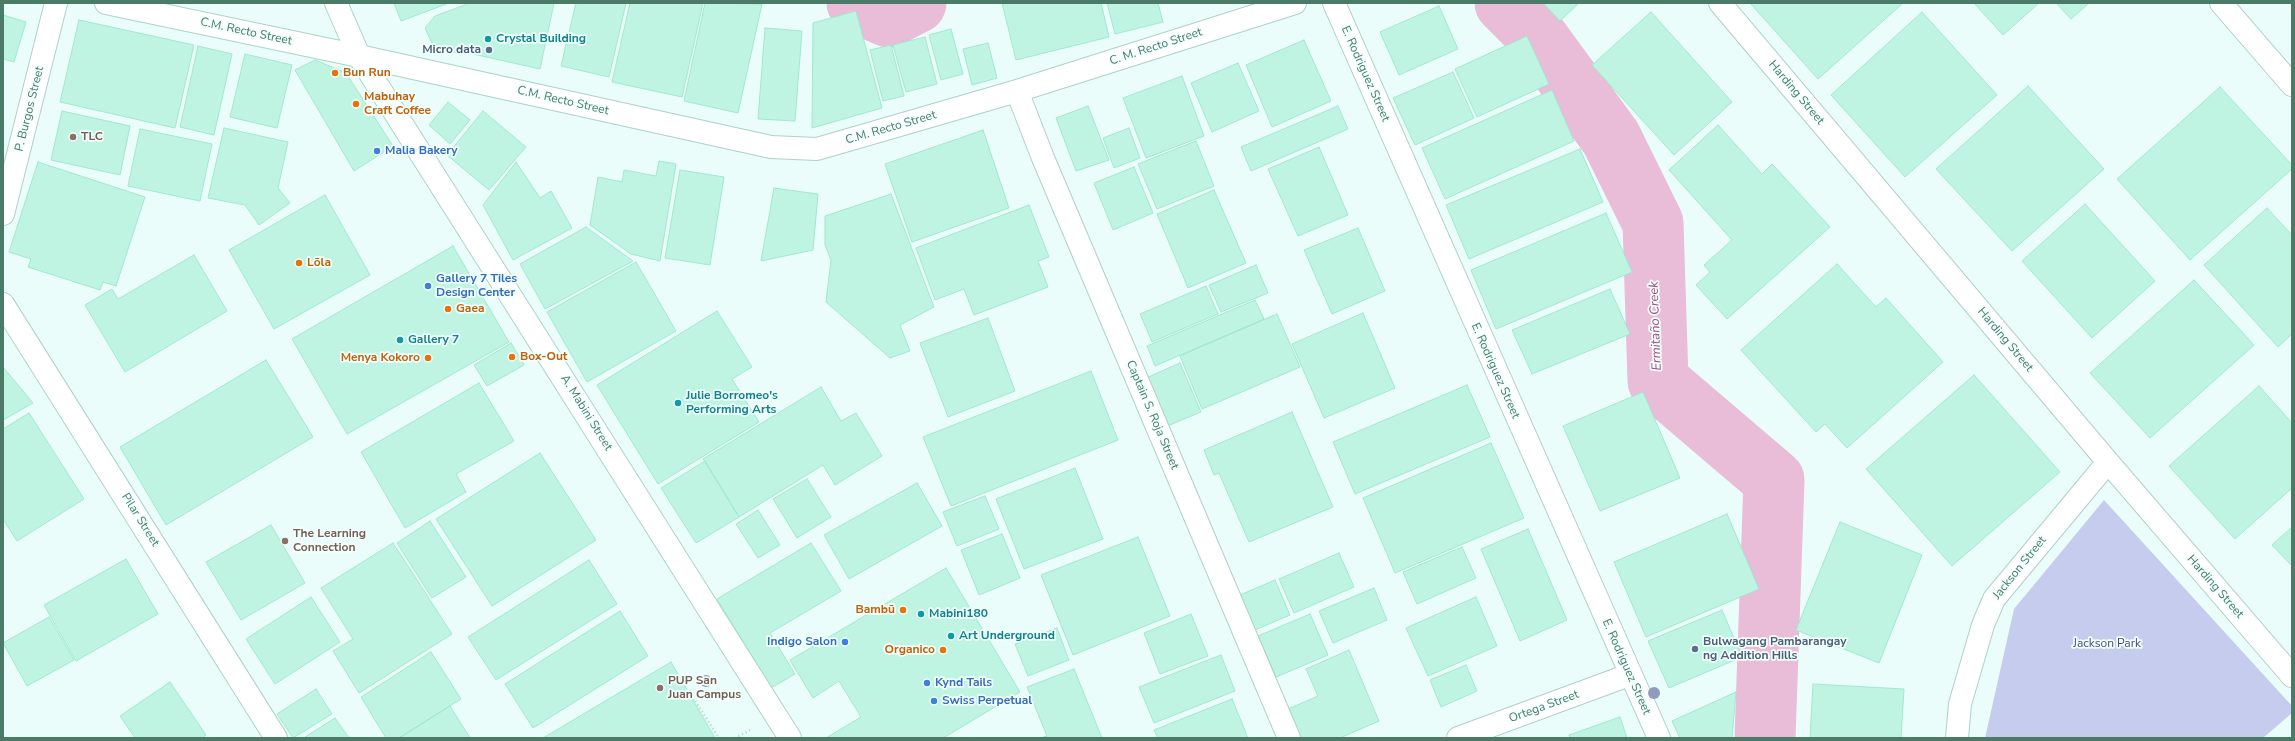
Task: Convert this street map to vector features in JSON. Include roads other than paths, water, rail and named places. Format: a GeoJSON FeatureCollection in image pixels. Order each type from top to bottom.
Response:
{"type":"FeatureCollection","features":[{"type":"Feature","properties":{"kind":"street","name":"P. Burgos Street"},"geometry":{"type":"LineString","coordinates":[[3,214],[56,3]]}},
{"type":"Feature","properties":{"kind":"street","name":"C.M. Recto Street"},"geometry":{"type":"LineString","coordinates":[[106,3],[359,56],[771,147],[818,149],[1017,91]]}},
{"type":"Feature","properties":{"kind":"street","name":"A. Mabini Street"},"geometry":{"type":"LineString","coordinates":[[336,3],[359,56],[790,738]]}},
{"type":"Feature","properties":{"kind":"street","name":"C. M. Recto Street"},"geometry":{"type":"LineString","coordinates":[[1017,91],[1295,3]]}},
{"type":"Feature","properties":{"kind":"street","name":"E. Rodriguez Street"},"geometry":{"type":"LineString","coordinates":[[1334,3],[1658,738]]}},
{"type":"Feature","properties":{"kind":"street","name":"Harding Street"},"geometry":{"type":"LineString","coordinates":[[1720,3],[2108,462],[2292,676]]}},
{"type":"Feature","properties":{"kind":"street"},"geometry":{"type":"LineString","coordinates":[[2221,3],[2292,85]]}},
{"type":"Feature","properties":{"kind":"street","name":"Captain S. Roja Street"},"geometry":{"type":"LineString","coordinates":[[1017,91],[1046,166],[1289,738]]}},
{"type":"Feature","properties":{"kind":"street","name":"Pilar Street"},"geometry":{"type":"LineString","coordinates":[[3,304],[276,738]]}},
{"type":"Feature","properties":{"kind":"street","name":"Jackson Street"},"geometry":{"type":"LineString","coordinates":[[1957,738],[1960,704],[1983,625],[1994,599],[2108,462]]}},
{"type":"Feature","properties":{"kind":"street","name":"Ortega Street"},"geometry":{"type":"LineString","coordinates":[[1458,738],[1629,675]]}},
{"type":"Feature","properties":{"kind":"waterway","name":"Ermitaño Creek"},"geometry":{"type":"LineString","coordinates":[[857,3],[889,17],[916,3]]}},
{"type":"Feature","properties":{"kind":"waterway","name":"Ermitaño Creek"},"geometry":{"type":"LineString","coordinates":[[1505,3],[1532,30],[1611,138],[1653,223],[1658,381],[1774,480],[1765,738]]}},
{"type":"Feature","properties":{"kind":"place","name":"Crystal Building"},"geometry":{"type":"Point","coordinates":[488,39]}},
{"type":"Feature","properties":{"kind":"place","name":"Micro data"},"geometry":{"type":"Point","coordinates":[489,50]}},
{"type":"Feature","properties":{"kind":"place","name":"Bun Run"},"geometry":{"type":"Point","coordinates":[335,73]}},
{"type":"Feature","properties":{"kind":"place","name":"Mabuhay Craft Coffee"},"geometry":{"type":"Point","coordinates":[356,104]}},
{"type":"Feature","properties":{"kind":"place","name":"TLC"},"geometry":{"type":"Point","coordinates":[73,137]}},
{"type":"Feature","properties":{"kind":"place","name":"Malia Bakery"},"geometry":{"type":"Point","coordinates":[377,151]}},
{"type":"Feature","properties":{"kind":"place","name":"Lōla"},"geometry":{"type":"Point","coordinates":[299,263]}},
{"type":"Feature","properties":{"kind":"place","name":"Gallery 7 Tiles Design Center"},"geometry":{"type":"Point","coordinates":[428,286]}},
{"type":"Feature","properties":{"kind":"place","name":"Gaea"},"geometry":{"type":"Point","coordinates":[448,309]}},
{"type":"Feature","properties":{"kind":"place","name":"Gallery 7"},"geometry":{"type":"Point","coordinates":[400,340]}},
{"type":"Feature","properties":{"kind":"place","name":"Box-Out"},"geometry":{"type":"Point","coordinates":[512,357]}},
{"type":"Feature","properties":{"kind":"place","name":"Menya Kokoro"},"geometry":{"type":"Point","coordinates":[428,358]}},
{"type":"Feature","properties":{"kind":"place","name":"Julie Borromeo's Performing Arts"},"geometry":{"type":"Point","coordinates":[678,403]}},
{"type":"Feature","properties":{"kind":"place","name":"The Learning Connection"},"geometry":{"type":"Point","coordinates":[285,541]}},
{"type":"Feature","properties":{"kind":"place","name":"Bambū"},"geometry":{"type":"Point","coordinates":[903,610]}},
{"type":"Feature","properties":{"kind":"place","name":"Mabini180"},"geometry":{"type":"Point","coordinates":[921,614]}},
{"type":"Feature","properties":{"kind":"place","name":"Art Underground"},"geometry":{"type":"Point","coordinates":[951,636]}},
{"type":"Feature","properties":{"kind":"place","name":"Indigo Salon"},"geometry":{"type":"Point","coordinates":[845,642]}},
{"type":"Feature","properties":{"kind":"place","name":"Bulwagang Pambarangay ng Addition Hills"},"geometry":{"type":"Point","coordinates":[1695,649]}},
{"type":"Feature","properties":{"kind":"place","name":"Organico"},"geometry":{"type":"Point","coordinates":[943,650]}},
{"type":"Feature","properties":{"kind":"place","name":"Kynd Tails"},"geometry":{"type":"Point","coordinates":[927,683]}},
{"type":"Feature","properties":{"kind":"place","name":"PUP San Juan Campus"},"geometry":{"type":"Point","coordinates":[660,688]}},
{"type":"Feature","properties":{"kind":"place","name":"Swiss Perpetual"},"geometry":{"type":"Point","coordinates":[934,701]}},
{"type":"Feature","properties":{"kind":"park label","name":"Jackson Park"},"geometry":{"type":"Point","coordinates":[2107,644]}}]}
